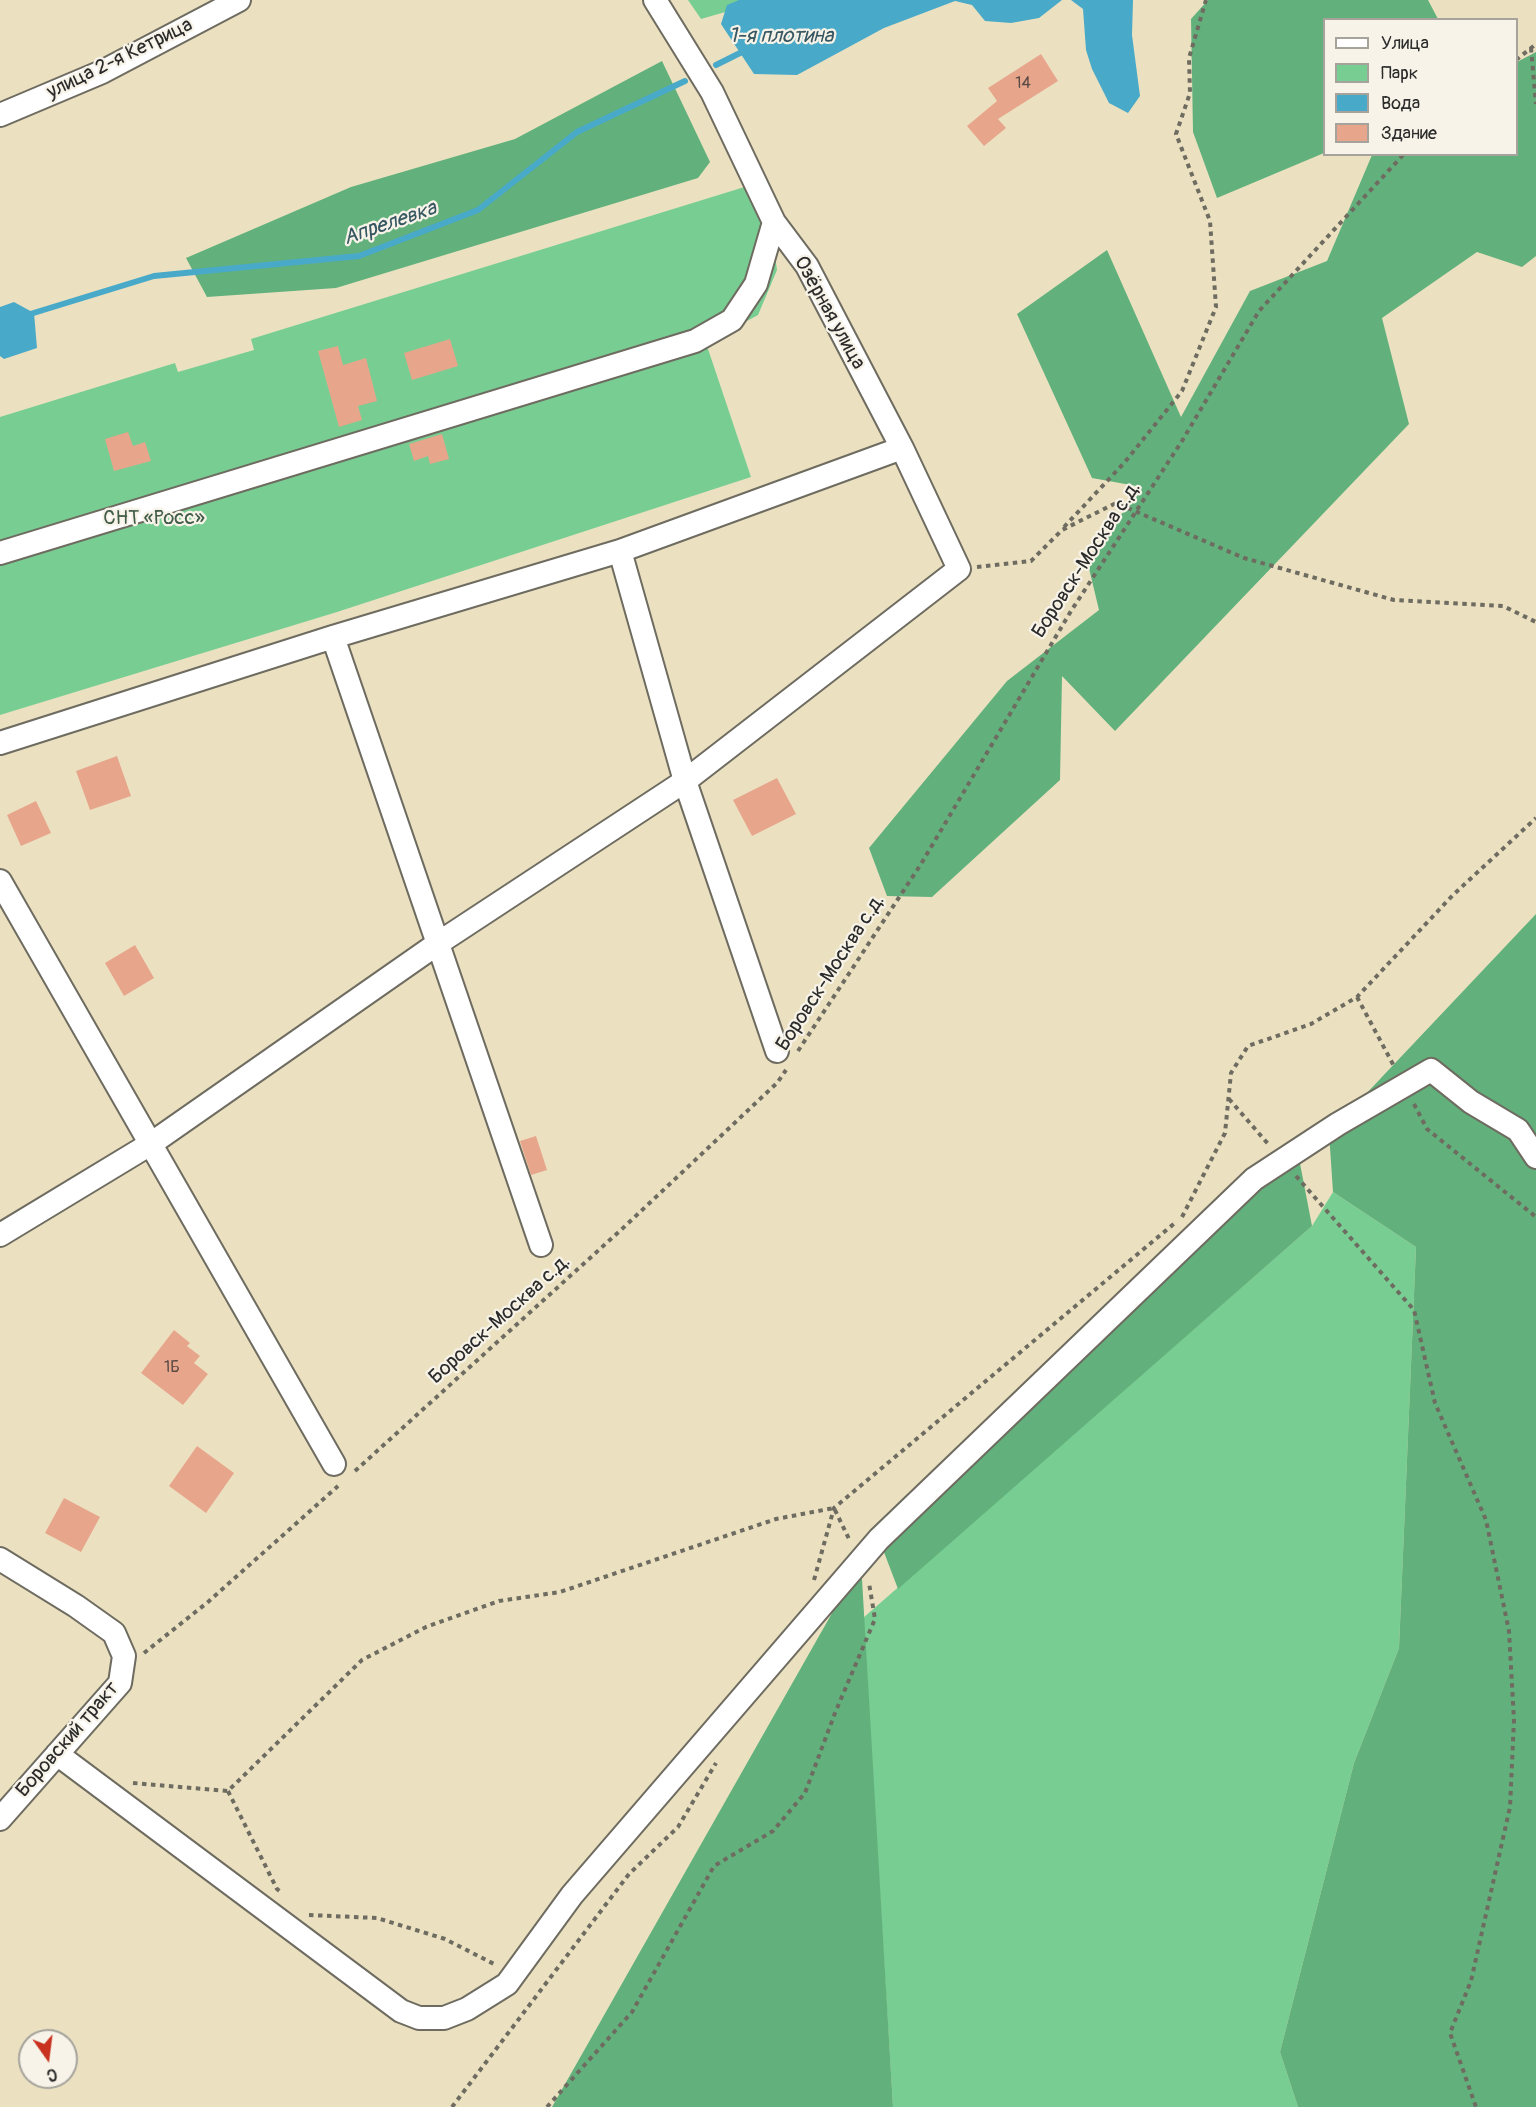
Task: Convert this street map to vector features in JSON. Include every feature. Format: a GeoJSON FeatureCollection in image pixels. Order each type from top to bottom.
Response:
{"type":"FeatureCollection","features":[{"type":"Feature","properties":{"kind":"street","name":"улица 2-я Кетрица"},"geometry":{"type":"LineString","coordinates":[[0,115],[102,72],[239,0]]}},
{"type":"Feature","properties":{"kind":"street","name":"Озёрная улица"},"geometry":{"type":"LineString","coordinates":[[655,0],[712,92],[774,222],[807,266],[903,448],[959,569]]}},
{"type":"Feature","properties":{"kind":"street"},"geometry":{"type":"LineString","coordinates":[[0,553],[695,341],[732,320],[756,284],[774,222]]}},
{"type":"Feature","properties":{"kind":"street"},"geometry":{"type":"LineString","coordinates":[[0,743],[333,637],[620,551],[903,448]]}},
{"type":"Feature","properties":{"kind":"street"},"geometry":{"type":"LineString","coordinates":[[620,551],[685,781],[788,1056]]}},
{"type":"Feature","properties":{"kind":"street"},"geometry":{"type":"LineString","coordinates":[[0,1235],[152,1143],[437,944],[685,781],[959,569]]}},
{"type":"Feature","properties":{"kind":"street"},"geometry":{"type":"LineString","coordinates":[[333,637],[541,1245]]}},
{"type":"Feature","properties":{"kind":"street"},"geometry":{"type":"LineString","coordinates":[[0,881],[342,1474]]}},
{"type":"Feature","properties":{"kind":"street"},"geometry":{"type":"LineString","coordinates":[[57,1754],[401,2011],[419,2018],[444,2018],[467,2009],[507,1984],[572,1895],[879,1539],[1254,1179],[1431,1071],[1471,1102],[1518,1130],[1536,1157]]}},
{"type":"Feature","properties":{"kind":"street"},"geometry":{"type":"LineString","coordinates":[[0,1559],[76,1606],[114,1633],[123,1663]]}},
{"type":"Feature","properties":{"kind":"street","name":"Боровский тракт"},"geometry":{"type":"LineString","coordinates":[[0,1819],[120,1683],[123,1663]]}},
{"type":"Feature","properties":{"kind":"path"},"geometry":{"type":"LineString","coordinates":[[959,569],[1031,561],[1125,462],[1182,391],[1216,308],[1210,221],[1176,134],[1190,93],[1189,58],[1206,0]]}},
{"type":"Feature","properties":{"kind":"path"},"geometry":{"type":"LineString","coordinates":[[1518,58],[1536,44]]}},
{"type":"Feature","properties":{"kind":"path"},"geometry":{"type":"LineString","coordinates":[[1530,48],[1536,104]]}},
{"type":"Feature","properties":{"kind":"path","name":"Боровск-Москва с.д."},"geometry":{"type":"LineString","coordinates":[[123,1663],[208,1602],[342,1474],[631,1221],[777,1083],[788,1056],[921,864],[1071,611],[1182,441],[1259,311],[1402,156]]}},
{"type":"Feature","properties":{"kind":"path"},"geometry":{"type":"LineString","coordinates":[[1062,530],[1116,503],[1244,558],[1394,600],[1503,606],[1536,622]]}},
{"type":"Feature","properties":{"kind":"path"},"geometry":{"type":"LineString","coordinates":[[122,1778],[131,1783],[228,1791],[362,1660],[426,1627],[499,1601],[560,1592],[776,1520],[834,1508],[1184,1215],[1225,1133],[1231,1073],[1248,1046],[1311,1024],[1357,997],[1453,895],[1536,818]]}},
{"type":"Feature","properties":{"kind":"path"},"geometry":{"type":"LineString","coordinates":[[1357,997],[1427,1129],[1536,1217]]}},
{"type":"Feature","properties":{"kind":"path"},"geometry":{"type":"LineString","coordinates":[[1228,1099],[1414,1310],[1436,1403],[1486,1520],[1509,1631],[1514,1720],[1510,1807],[1471,1981],[1450,2033],[1476,2107]]}},
{"type":"Feature","properties":{"kind":"path"},"geometry":{"type":"LineString","coordinates":[[547,2107],[632,2012],[714,1866],[772,1831],[805,1793],[835,1713],[876,1619],[868,1578],[834,1508]]}},
{"type":"Feature","properties":{"kind":"path"},"geometry":{"type":"LineString","coordinates":[[812,1586],[834,1508]]}},
{"type":"Feature","properties":{"kind":"path"},"geometry":{"type":"LineString","coordinates":[[452,2107],[629,1874],[678,1827],[720,1758]]}},
{"type":"Feature","properties":{"kind":"path"},"geometry":{"type":"LineString","coordinates":[[228,1791],[277,1889],[285,1895]]}},
{"type":"Feature","properties":{"kind":"path"},"geometry":{"type":"LineString","coordinates":[[301,1908],[309,1915],[377,1918],[445,1939],[515,1973],[546,1983]]}},
{"type":"Feature","properties":{"kind":"green space"},"geometry":{"type":"Polygon","coordinates":[[[688,0],[767,0],[701,19],[688,0]]]}},
{"type":"Feature","properties":{"kind":"green space"},"geometry":{"type":"Polygon","coordinates":[[[1208,0],[1428,0],[1437,18],[1323,18],[1323,153],[1217,198],[1193,132],[1191,19],[1208,0]]]}},
{"type":"Feature","properties":{"kind":"green space"},"geometry":{"type":"Polygon","coordinates":[[[1536,52],[1536,256],[1522,267],[1477,252],[1382,318],[1409,424],[1115,731],[1062,676],[1060,780],[932,897],[887,896],[869,848],[1007,681],[1099,610],[1087,560],[1142,487],[1092,478],[1017,314],[1107,250],[1181,417],[1250,291],[1327,261],[1372,156],[1518,156],[1518,61],[1536,52]]]}},
{"type":"Feature","properties":{"kind":"green space"},"geometry":{"type":"Polygon","coordinates":[[[662,61],[710,162],[698,178],[336,288],[207,297],[186,258],[351,187],[515,139],[662,61]]]}},
{"type":"Feature","properties":{"kind":"green space","name":"СНТ «Росс»"},"geometry":{"type":"Polygon","coordinates":[[[764,181],[777,270],[758,315],[706,343],[751,477],[337,612],[0,715],[0,417],[175,363],[178,372],[254,350],[251,339],[764,181]]]}},
{"type":"Feature","properties":{"kind":"green space"},"geometry":{"type":"Polygon","coordinates":[[[1536,914],[1536,2107],[1298,2107],[1280,2052],[1354,1763],[1399,1648],[1416,1247],[1333,1192],[1329,1133],[1536,914]]]}},
{"type":"Feature","properties":{"kind":"green space"},"geometry":{"type":"Polygon","coordinates":[[[1298,1153],[1312,1226],[898,1589],[879,1539],[1298,1153]]]}},
{"type":"Feature","properties":{"kind":"green space"},"geometry":{"type":"Polygon","coordinates":[[[1333,1192],[1416,1247],[1399,1648],[1354,1763],[1280,2052],[1298,2107],[893,2107],[863,1618],[1312,1226],[1333,1192]]]}},
{"type":"Feature","properties":{"kind":"green space"},"geometry":{"type":"Polygon","coordinates":[[[861,1562],[893,2107],[552,2107],[861,1562]]]}},
{"type":"Feature","properties":{"kind":"water","name":"1-я плотина"},"geometry":{"type":"Polygon","coordinates":[[[739,0],[1062,0],[1039,18],[1011,23],[985,21],[972,5],[955,1],[884,28],[797,75],[754,74],[721,24],[727,5],[739,0]]]}},
{"type":"Feature","properties":{"kind":"water"},"geometry":{"type":"Polygon","coordinates":[[[1071,0],[1133,0],[1132,35],[1140,96],[1128,113],[1109,103],[1092,69],[1086,50],[1083,9],[1071,0]]]}},
{"type":"Feature","properties":{"kind":"water"},"geometry":{"type":"Polygon","coordinates":[[[14,302],[34,313],[37,348],[4,359],[0,356],[0,307],[14,302]]]}},
{"type":"Feature","properties":{"kind":"building"},"geometry":{"type":"Polygon","coordinates":[[[1041,54],[1058,81],[998,119],[1006,128],[984,146],[967,126],[997,101],[988,88],[1041,54]]]}},
{"type":"Feature","properties":{"kind":"building"},"geometry":{"type":"Polygon","coordinates":[[[450,339],[458,366],[412,380],[404,353],[450,339]]]}},
{"type":"Feature","properties":{"kind":"building"},"geometry":{"type":"Polygon","coordinates":[[[338,346],[343,365],[366,358],[377,401],[358,406],[362,420],[339,427],[318,351],[338,346]]]}},
{"type":"Feature","properties":{"kind":"building"},"geometry":{"type":"Polygon","coordinates":[[[128,432],[133,446],[145,442],[151,461],[114,471],[105,439],[128,432]]]}},
{"type":"Feature","properties":{"kind":"building"},"geometry":{"type":"Polygon","coordinates":[[[442,434],[449,459],[430,464],[428,456],[414,461],[409,444],[442,434]]]}},
{"type":"Feature","properties":{"kind":"building"},"geometry":{"type":"Polygon","coordinates":[[[117,756],[131,796],[90,810],[76,771],[117,756]]]}},
{"type":"Feature","properties":{"kind":"building"},"geometry":{"type":"Polygon","coordinates":[[[777,778],[796,814],[752,836],[733,800],[777,778]]]}},
{"type":"Feature","properties":{"kind":"building"},"geometry":{"type":"Polygon","coordinates":[[[36,801],[51,833],[21,846],[7,815],[36,801]]]}},
{"type":"Feature","properties":{"kind":"building"},"geometry":{"type":"Polygon","coordinates":[[[135,945],[154,978],[124,996],[105,963],[135,945]]]}},
{"type":"Feature","properties":{"kind":"building"},"geometry":{"type":"Polygon","coordinates":[[[536,1136],[547,1170],[531,1175],[520,1141],[536,1136]]]}},
{"type":"Feature","properties":{"kind":"building"},"geometry":{"type":"Polygon","coordinates":[[[174,1330],[190,1343],[187,1346],[200,1356],[194,1363],[208,1374],[183,1405],[141,1373],[174,1330]]]}},
{"type":"Feature","properties":{"kind":"building"},"geometry":{"type":"Polygon","coordinates":[[[197,1446],[234,1473],[206,1513],[169,1486],[197,1446]]]}},
{"type":"Feature","properties":{"kind":"building"},"geometry":{"type":"Polygon","coordinates":[[[64,1498],[100,1517],[81,1552],[45,1533],[64,1498]]]}},
{"type":"Feature","properties":{"kind":"waterway"},"geometry":{"type":"LineString","coordinates":[[716,65],[740,53]]}},
{"type":"Feature","properties":{"kind":"waterway","name":"Апрелевка"},"geometry":{"type":"LineString","coordinates":[[27,315],[154,276],[359,256],[478,210],[577,132],[685,81]]}}]}
